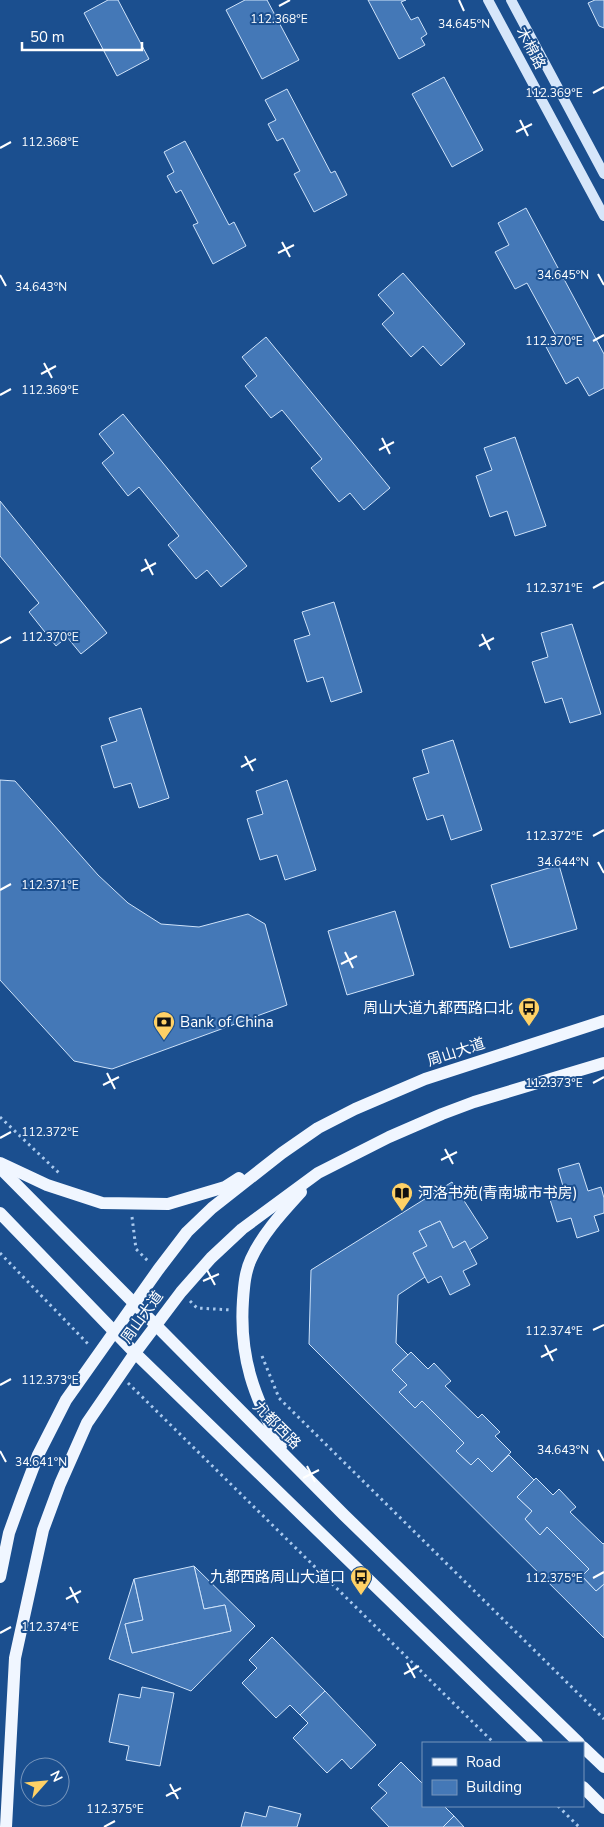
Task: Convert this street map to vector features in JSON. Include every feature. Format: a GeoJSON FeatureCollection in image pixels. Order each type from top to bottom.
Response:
{"type":"FeatureCollection","features":[{"type":"Feature","properties":{"kind":"main road","name":"木棉路"},"geometry":{"type":"LineString","coordinates":[[488,0],[604,216]]}},
{"type":"Feature","properties":{"kind":"main road","name":"木棉路"},"geometry":{"type":"LineString","coordinates":[[512,0],[604,174]]}},
{"type":"Feature","properties":{"kind":"main road","name":"周山大道"},"geometry":{"type":"LineString","coordinates":[[0,1577],[9,1533],[38,1455],[66,1400],[158,1270],[187,1232],[206,1214],[282,1153],[318,1128],[355,1109],[424,1079],[604,1022]]}},
{"type":"Feature","properties":{"kind":"main road","name":"周山大道"},"geometry":{"type":"LineString","coordinates":[[6,1827],[15,1658],[43,1530],[60,1484],[87,1423],[135,1353],[181,1292],[211,1258],[242,1229],[318,1173],[390,1137],[442,1114],[474,1102],[604,1063]]}},
{"type":"Feature","properties":{"kind":"main road"},"geometry":{"type":"LineString","coordinates":[[0,1162],[47,1185],[102,1203],[168,1204],[225,1187],[282,1153]]}},
{"type":"Feature","properties":{"kind":"main road","name":"九都西路"},"geometry":{"type":"LineString","coordinates":[[0,1168],[344,1516],[578,1742]]}},
{"type":"Feature","properties":{"kind":"main road"},"geometry":{"type":"LineString","coordinates":[[288,1459],[263,1413],[254,1392],[247,1366],[242,1310],[244,1282],[250,1261],[263,1236],[280,1214],[318,1173]]}},
{"type":"Feature","properties":{"kind":"main road"},"geometry":{"type":"LineString","coordinates":[[0,1213],[135,1353],[536,1742]]}},
{"type":"Feature","properties":{"kind":"main road"},"geometry":{"type":"LineString","coordinates":[[584,1748],[604,1767]]}},
{"type":"Feature","properties":{"kind":"main road"},"geometry":{"type":"LineString","coordinates":[[584,1788],[604,1808]]}},
{"type":"Feature","properties":{"kind":"path"},"geometry":{"type":"LineString","coordinates":[[0,1117],[64,1178]]}},
{"type":"Feature","properties":{"kind":"path"},"geometry":{"type":"LineString","coordinates":[[130,1204],[136,1249],[158,1270]]}},
{"type":"Feature","properties":{"kind":"path"},"geometry":{"type":"LineString","coordinates":[[0,1253],[98,1354]]}},
{"type":"Feature","properties":{"kind":"path"},"geometry":{"type":"LineString","coordinates":[[181,1292],[197,1308],[242,1310]]}},
{"type":"Feature","properties":{"kind":"path"},"geometry":{"type":"LineString","coordinates":[[261,1354],[279,1398],[604,1719]]}},
{"type":"Feature","properties":{"kind":"path"},"geometry":{"type":"LineString","coordinates":[[120,1375],[493,1742]]}},
{"type":"Feature","properties":{"kind":"path"},"geometry":{"type":"LineString","coordinates":[[559,1807],[579,1827]]}},
{"type":"Feature","properties":{"kind":"building"},"geometry":{"type":"Polygon","coordinates":[[[108,0],[118,0],[149,59],[117,76],[84,13],[108,0]]]}},
{"type":"Feature","properties":{"kind":"building"},"geometry":{"type":"Polygon","coordinates":[[[245,0],[267,0],[299,60],[262,79],[226,10],[245,0]]]}},
{"type":"Feature","properties":{"kind":"building"},"geometry":{"type":"Polygon","coordinates":[[[368,0],[406,0],[401,2],[411,20],[418,17],[427,34],[421,38],[425,45],[399,59],[368,0]]]}},
{"type":"Feature","properties":{"kind":"building"},"geometry":{"type":"Polygon","coordinates":[[[595,0],[604,0],[604,28],[599,26],[588,3],[595,0]]]}},
{"type":"Feature","properties":{"kind":"building"},"geometry":{"type":"Polygon","coordinates":[[[444,77],[483,150],[452,167],[412,94],[444,77]]]}},
{"type":"Feature","properties":{"kind":"building"},"geometry":{"type":"Polygon","coordinates":[[[287,89],[331,173],[335,171],[347,195],[314,212],[294,174],[300,171],[283,138],[277,141],[268,124],[276,120],[265,100],[287,89]]]}},
{"type":"Feature","properties":{"kind":"building"},"geometry":{"type":"Polygon","coordinates":[[[185,141],[229,225],[234,222],[246,246],[213,264],[193,225],[198,223],[181,190],[176,193],[167,176],[174,172],[164,152],[185,141]]]}},
{"type":"Feature","properties":{"kind":"building"},"geometry":{"type":"Polygon","coordinates":[[[526,208],[604,354],[604,388],[589,396],[578,377],[566,384],[545,345],[557,338],[527,283],[515,289],[495,252],[509,245],[498,223],[526,208]]]}},
{"type":"Feature","properties":{"kind":"building"},"geometry":{"type":"Polygon","coordinates":[[[403,273],[465,344],[441,366],[423,346],[411,357],[382,324],[394,313],[378,295],[403,273]]]}},
{"type":"Feature","properties":{"kind":"building"},"geometry":{"type":"Polygon","coordinates":[[[266,337],[390,488],[364,510],[350,493],[339,502],[311,468],[322,459],[282,410],[271,418],[245,386],[257,376],[242,357],[266,337]]]}},
{"type":"Feature","properties":{"kind":"building"},"geometry":{"type":"Polygon","coordinates":[[[123,414],[247,566],[221,587],[207,570],[196,579],[168,545],[179,536],[139,487],[128,496],[102,463],[114,453],[99,434],[123,414]]]}},
{"type":"Feature","properties":{"kind":"building"},"geometry":{"type":"Polygon","coordinates":[[[515,437],[546,526],[515,536],[507,511],[490,517],[476,476],[492,470],[484,448],[515,437]]]}},
{"type":"Feature","properties":{"kind":"building"},"geometry":{"type":"Polygon","coordinates":[[[0,501],[107,633],[81,654],[67,637],[56,646],[29,612],[39,603],[0,556],[0,501]]]}},
{"type":"Feature","properties":{"kind":"building"},"geometry":{"type":"Polygon","coordinates":[[[334,602],[362,692],[331,702],[323,677],[307,682],[294,640],[310,635],[302,612],[334,602]]]}},
{"type":"Feature","properties":{"kind":"building"},"geometry":{"type":"Polygon","coordinates":[[[572,624],[601,714],[570,723],[562,698],[545,703],[532,662],[548,657],[541,633],[572,624]]]}},
{"type":"Feature","properties":{"kind":"building"},"geometry":{"type":"Polygon","coordinates":[[[141,708],[169,798],[139,808],[131,783],[114,788],[101,746],[117,741],[109,718],[141,708]]]}},
{"type":"Feature","properties":{"kind":"building"},"geometry":{"type":"Polygon","coordinates":[[[453,740],[482,830],[451,840],[443,815],[427,820],[413,778],[429,773],[422,750],[453,740]]]}},
{"type":"Feature","properties":{"kind":"building"},"geometry":{"type":"Polygon","coordinates":[[[0,780],[15,781],[98,875],[128,903],[161,924],[199,927],[248,914],[265,924],[287,1005],[112,1069],[74,1061],[0,980],[0,780]]]}},
{"type":"Feature","properties":{"kind":"building"},"geometry":{"type":"Polygon","coordinates":[[[287,780],[316,870],[285,880],[277,855],[260,860],[247,819],[263,814],[256,791],[287,780]]]}},
{"type":"Feature","properties":{"kind":"building"},"geometry":{"type":"Polygon","coordinates":[[[559,865],[577,929],[510,948],[491,885],[559,865]]]}},
{"type":"Feature","properties":{"kind":"building"},"geometry":{"type":"Polygon","coordinates":[[[395,911],[414,975],[347,995],[328,931],[395,911]]]}},
{"type":"Feature","properties":{"kind":"building"},"geometry":{"type":"Polygon","coordinates":[[[579,1163],[588,1191],[601,1187],[604,1198],[604,1213],[594,1216],[599,1231],[577,1238],[571,1218],[557,1222],[547,1190],[563,1186],[558,1169],[579,1163]]]}},
{"type":"Feature","properties":{"kind":"building"},"geometry":{"type":"Polygon","coordinates":[[[452,1182],[488,1238],[469,1250],[465,1241],[453,1248],[440,1221],[419,1231],[427,1246],[413,1253],[425,1277],[398,1295],[396,1343],[408,1355],[392,1370],[407,1385],[399,1392],[415,1408],[422,1401],[464,1443],[456,1451],[471,1465],[478,1458],[492,1472],[509,1455],[534,1480],[517,1497],[532,1511],[525,1519],[540,1535],[547,1527],[589,1569],[582,1576],[596,1591],[604,1584],[604,1638],[309,1344],[311,1270],[452,1182]]]}},
{"type":"Feature","properties":{"kind":"building"},"geometry":{"type":"Polygon","coordinates":[[[440,1221],[453,1248],[465,1241],[477,1264],[463,1271],[470,1285],[450,1295],[441,1276],[428,1283],[413,1253],[427,1246],[419,1231],[440,1221]]]}},
{"type":"Feature","properties":{"kind":"building"},"geometry":{"type":"Polygon","coordinates":[[[411,1352],[428,1369],[434,1363],[451,1381],[445,1386],[478,1418],[482,1414],[500,1432],[495,1436],[511,1452],[492,1472],[478,1458],[471,1465],[456,1451],[464,1443],[422,1401],[415,1408],[399,1392],[407,1385],[392,1370],[411,1352]]]}},
{"type":"Feature","properties":{"kind":"building"},"geometry":{"type":"Polygon","coordinates":[[[536,1478],[553,1495],[559,1489],[576,1507],[570,1512],[604,1543],[604,1584],[596,1591],[582,1576],[589,1569],[547,1527],[540,1535],[525,1519],[532,1511],[517,1497],[536,1478]]]}},
{"type":"Feature","properties":{"kind":"building"},"geometry":{"type":"Polygon","coordinates":[[[194,1566],[255,1626],[191,1691],[109,1659],[134,1579],[143,1620],[125,1624],[132,1653],[231,1631],[225,1605],[204,1609],[194,1566]]]}},
{"type":"Feature","properties":{"kind":"building"},"geometry":{"type":"Polygon","coordinates":[[[194,1566],[204,1609],[225,1605],[231,1631],[132,1653],[125,1624],[143,1620],[134,1579],[194,1566]]]}},
{"type":"Feature","properties":{"kind":"building"},"geometry":{"type":"Polygon","coordinates":[[[272,1637],[325,1691],[300,1715],[290,1705],[276,1718],[242,1683],[257,1668],[249,1660],[272,1637]]]}},
{"type":"Feature","properties":{"kind":"building"},"geometry":{"type":"Polygon","coordinates":[[[142,1687],[174,1693],[160,1766],[126,1760],[129,1746],[109,1742],[119,1694],[140,1698],[142,1687]]]}},
{"type":"Feature","properties":{"kind":"building"},"geometry":{"type":"Polygon","coordinates":[[[325,1691],[376,1745],[351,1769],[342,1759],[327,1773],[293,1738],[308,1723],[300,1715],[325,1691]]]}},
{"type":"Feature","properties":{"kind":"building"},"geometry":{"type":"Polygon","coordinates":[[[401,1762],[422,1783],[422,1807],[445,1807],[454,1816],[443,1827],[389,1827],[371,1808],[387,1793],[378,1785],[401,1762]]]}},
{"type":"Feature","properties":{"kind":"building"},"geometry":{"type":"Polygon","coordinates":[[[269,1806],[301,1814],[297,1827],[241,1827],[245,1812],[266,1817],[269,1806]]]}},
{"type":"Feature","properties":{"kind":"building"},"geometry":{"type":"Polygon","coordinates":[[[454,1816],[464,1827],[443,1827],[454,1816]]]}},
{"type":"Feature","properties":{"kind":"place","name":"周山大道九都西路口北"},"geometry":{"type":"Point","coordinates":[529,1027]}},
{"type":"Feature","properties":{"kind":"place","name":"Bank of China"},"geometry":{"type":"Point","coordinates":[164,1041]}},
{"type":"Feature","properties":{"kind":"place","name":"河洛书苑(青南城市书房)"},"geometry":{"type":"Point","coordinates":[402,1212]}},
{"type":"Feature","properties":{"kind":"place","name":"九都西路周山大道口"},"geometry":{"type":"Point","coordinates":[361,1596]}}]}
